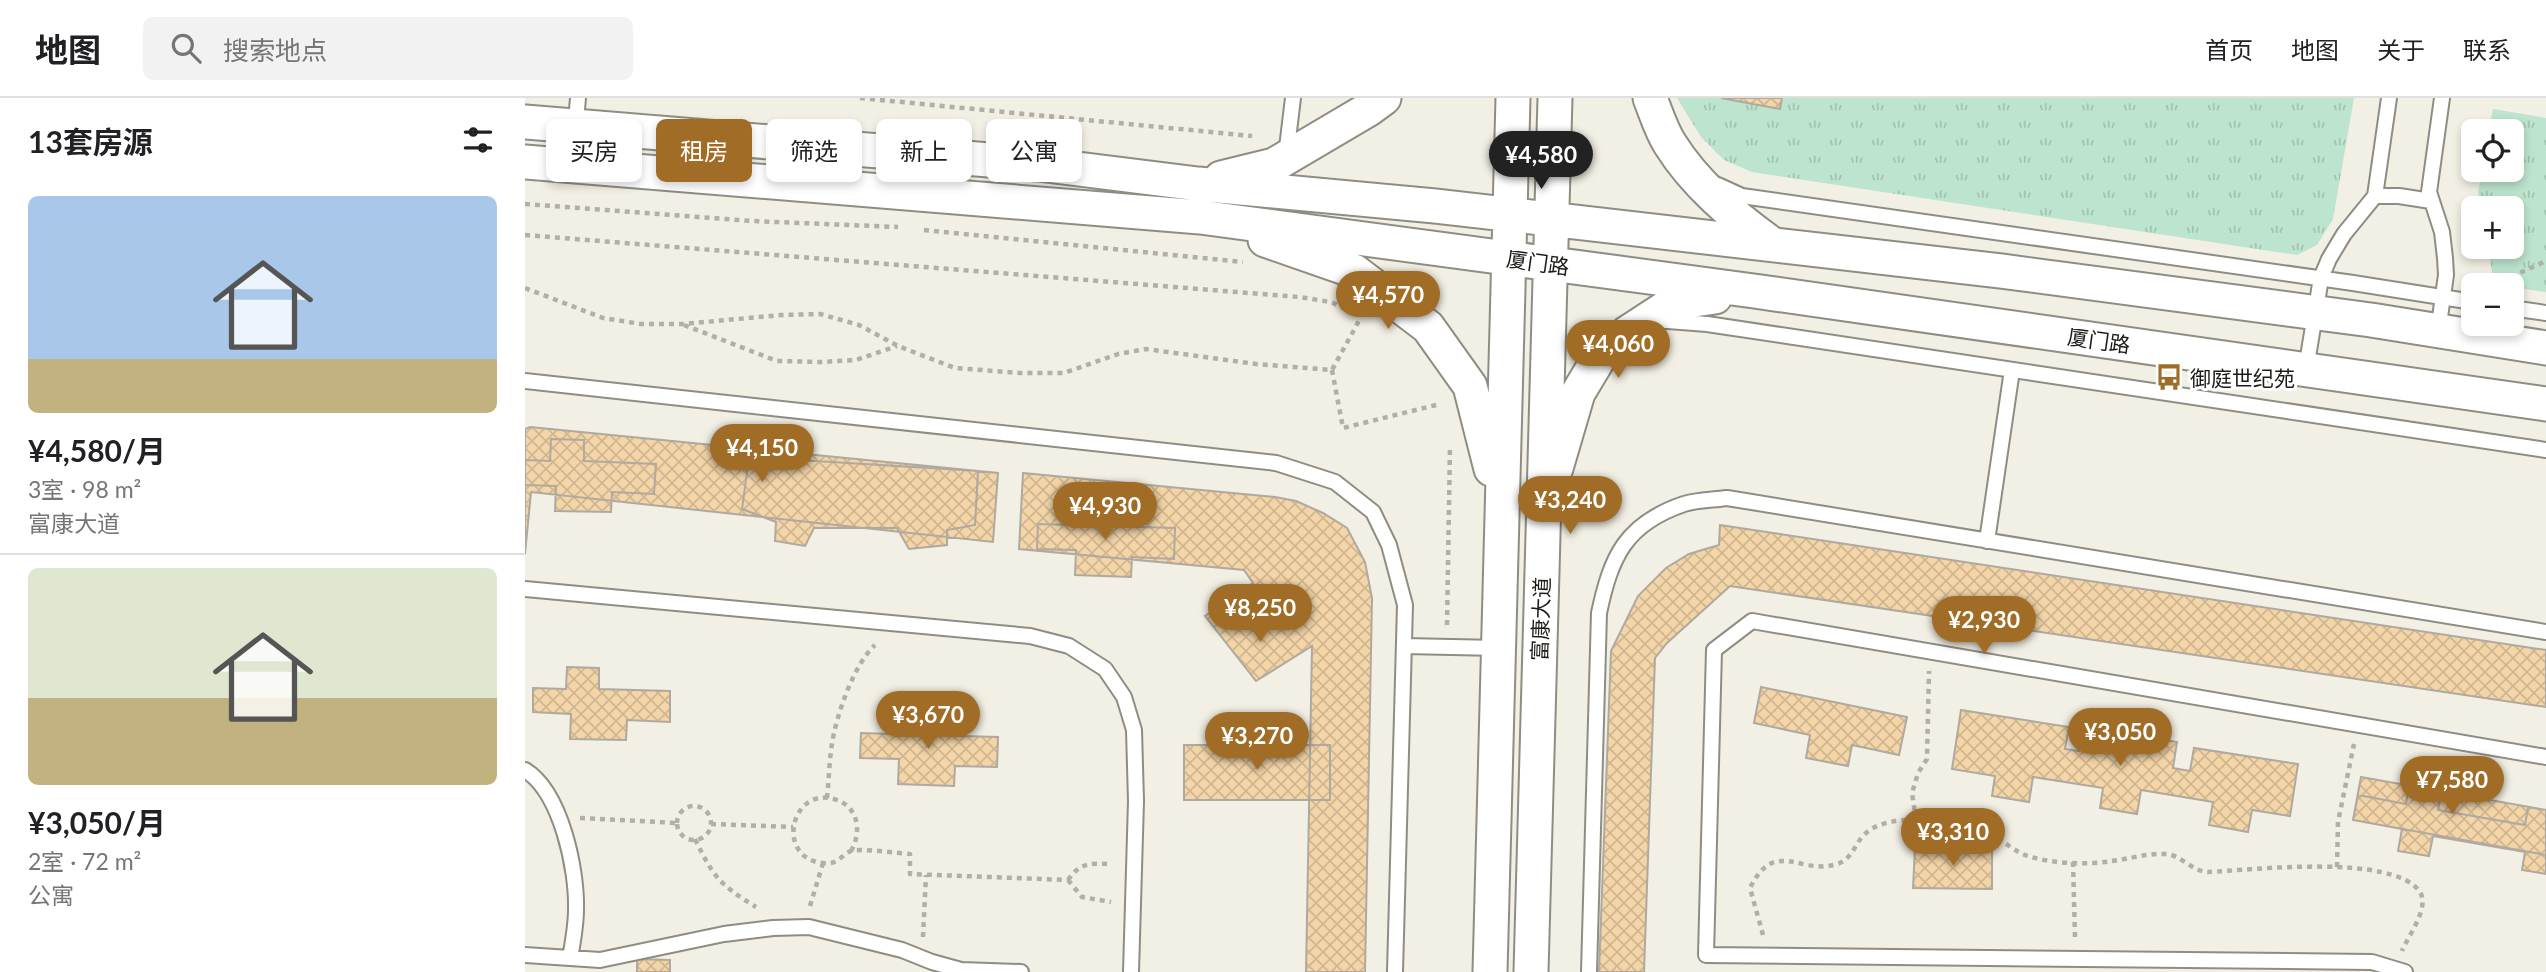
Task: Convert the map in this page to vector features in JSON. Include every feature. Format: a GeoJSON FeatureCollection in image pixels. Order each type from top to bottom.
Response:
{"type":"FeatureCollection","features":[{"type":"Feature","properties":{"kind":"street"},"geometry":{"type":"LineString","coordinates":[[1199,201],[1274,164],[1287,149],[1369,109],[1384,98]]}},
{"type":"Feature","properties":{"kind":"street","name":"富康大道"},"geometry":{"type":"LineString","coordinates":[[1490,972],[1513,98]]}},
{"type":"Feature","properties":{"kind":"street","name":"富康大道"},"geometry":{"type":"LineString","coordinates":[[1531,972],[1555,98]]}},
{"type":"Feature","properties":{"kind":"street"},"geometry":{"type":"LineString","coordinates":[[1650,98],[1669,142],[1689,171],[1735,217],[1774,245]]}},
{"type":"Feature","properties":{"kind":"street","name":"厦门路"},"geometry":{"type":"LineString","coordinates":[[525,121],[577,112],[1038,163],[1199,201],[1509,258],[2546,404]]}},
{"type":"Feature","properties":{"kind":"street","name":"厦门路"},"geometry":{"type":"LineString","coordinates":[[525,162],[546,164]]}},
{"type":"Feature","properties":{"kind":"street","name":"厦门路"},"geometry":{"type":"LineString","coordinates":[[642,170],[1199,201],[1510,215],[2001,271],[2315,313],[2546,348]]}},
{"type":"Feature","properties":{"kind":"street"},"geometry":{"type":"LineString","coordinates":[[1199,201],[1354,271],[1428,327],[1469,386],[1480,419],[1503,518]]}},
{"type":"Feature","properties":{"kind":"street"},"geometry":{"type":"LineString","coordinates":[[1543,525],[1558,454],[1579,393],[1599,358],[1626,333],[1673,303],[1754,291]]}},
{"type":"Feature","properties":{"kind":"lane"},"geometry":{"type":"LineString","coordinates":[[1287,149],[1293,98]]}},
{"type":"Feature","properties":{"kind":"lane"},"geometry":{"type":"LineString","coordinates":[[2307,369],[2321,278],[2344,234],[2375,196],[2389,98]]}},
{"type":"Feature","properties":{"kind":"lane"},"geometry":{"type":"LineString","coordinates":[[2438,331],[2446,275],[2442,232],[2431,201],[2430,182],[2442,98]]}},
{"type":"Feature","properties":{"kind":"lane"},"geometry":{"type":"LineString","coordinates":[[1689,171],[1742,196],[2461,300]]}},
{"type":"Feature","properties":{"kind":"lane"},"geometry":{"type":"LineString","coordinates":[[2375,196],[2399,196],[2431,201]]}},
{"type":"Feature","properties":{"kind":"lane"},"geometry":{"type":"LineString","coordinates":[[2524,310],[2546,313]]}},
{"type":"Feature","properties":{"kind":"lane"},"geometry":{"type":"LineString","coordinates":[[1647,320],[1707,324],[2546,450]]}},
{"type":"Feature","properties":{"kind":"lane"},"geometry":{"type":"LineString","coordinates":[[1987,541],[2012,370]]}},
{"type":"Feature","properties":{"kind":"lane"},"geometry":{"type":"LineString","coordinates":[[525,381],[1276,463],[1335,482],[1373,512],[1389,545],[1405,605],[1395,972]]}},
{"type":"Feature","properties":{"kind":"lane"},"geometry":{"type":"LineString","coordinates":[[1589,972],[1599,613],[1607,576],[1616,554],[1636,531],[1685,503],[1727,498],[2546,632]]}},
{"type":"Feature","properties":{"kind":"lane"},"geometry":{"type":"LineString","coordinates":[[525,589],[1030,636],[1069,646],[1105,669],[1124,697],[1134,730],[1136,801],[1131,972]]}},
{"type":"Feature","properties":{"kind":"lane"},"geometry":{"type":"LineString","coordinates":[[2401,971],[2372,962],[1706,955],[1714,650],[1752,621],[2546,757]]}},
{"type":"Feature","properties":{"kind":"lane"},"geometry":{"type":"LineString","coordinates":[[1404,646],[1499,648]]}},
{"type":"Feature","properties":{"kind":"lane"},"geometry":{"type":"LineString","coordinates":[[525,770],[544,787],[557,816],[575,885],[575,930],[571,958]]}},
{"type":"Feature","properties":{"kind":"lane"},"geometry":{"type":"LineString","coordinates":[[525,955],[600,960],[724,934],[796,928],[843,934],[961,970],[1020,972]]}},
{"type":"Feature","properties":{"kind":"path"},"geometry":{"type":"LineString","coordinates":[[860,98],[1287,149]]}},
{"type":"Feature","properties":{"kind":"path"},"geometry":{"type":"LineString","coordinates":[[525,204],[752,221],[907,228]]}},
{"type":"Feature","properties":{"kind":"path"},"geometry":{"type":"LineString","coordinates":[[921,229],[1253,264]]}},
{"type":"Feature","properties":{"kind":"path"},"geometry":{"type":"LineString","coordinates":[[525,235],[1299,297],[1331,302],[1369,322]]}},
{"type":"Feature","properties":{"kind":"path"},"geometry":{"type":"LineString","coordinates":[[2520,273],[2546,261]]}},
{"type":"Feature","properties":{"kind":"path"},"geometry":{"type":"LineString","coordinates":[[525,288],[603,318],[641,324],[683,324],[820,314],[859,325],[898,346],[955,368],[1064,373],[1118,354],[1146,349],[1256,364],[1332,370]]}},
{"type":"Feature","properties":{"kind":"path"},"geometry":{"type":"LineString","coordinates":[[1361,317],[1332,370],[1343,428],[1440,404]]}},
{"type":"Feature","properties":{"kind":"path"},"geometry":{"type":"LineString","coordinates":[[683,324],[777,361],[821,362],[856,359],[898,346]]}},
{"type":"Feature","properties":{"kind":"path"},"geometry":{"type":"LineString","coordinates":[[1436,395],[1443,412]]}},
{"type":"Feature","properties":{"kind":"path"},"geometry":{"type":"LineString","coordinates":[[1446,648],[1450,433]]}},
{"type":"Feature","properties":{"kind":"path"},"geometry":{"type":"LineString","coordinates":[[827,798],[832,742],[854,677],[872,648],[901,623]]}},
{"type":"Feature","properties":{"kind":"path"},"geometry":{"type":"LineString","coordinates":[[1916,820],[1912,793],[1918,773],[1927,759],[1930,652]]}},
{"type":"Feature","properties":{"kind":"path"},"geometry":{"type":"LineString","coordinates":[[2337,867],[2337,822],[2359,725]]}},
{"type":"Feature","properties":{"kind":"path"},"geometry":{"type":"LineString","coordinates":[[851,851],[858,832],[857,821],[844,803],[827,798],[812,801],[802,807],[793,827],[797,847],[804,855],[823,863],[833,862],[851,851],[910,854],[910,874],[1068,880],[1082,897],[1100,902],[1133,904]]}},
{"type":"Feature","properties":{"kind":"path"},"geometry":{"type":"LineString","coordinates":[[694,806],[705,810],[711,824],[707,834],[695,839],[681,834],[677,823],[684,809],[694,806]]}},
{"type":"Feature","properties":{"kind":"path"},"geometry":{"type":"LineString","coordinates":[[557,816],[677,823]]}},
{"type":"Feature","properties":{"kind":"path"},"geometry":{"type":"LineString","coordinates":[[1769,956],[1749,888],[1758,872],[1772,862],[1822,866],[1837,864],[1851,856],[1864,835],[1878,825],[1916,820],[1983,829],[2024,855],[2051,862],[2108,862],[2168,854],[2204,872],[2253,867],[2379,870],[2420,892],[2423,906],[2407,937],[2401,971]]}},
{"type":"Feature","properties":{"kind":"path"},"geometry":{"type":"LineString","coordinates":[[711,824],[793,827]]}},
{"type":"Feature","properties":{"kind":"path"},"geometry":{"type":"LineString","coordinates":[[695,839],[709,869],[726,888],[796,928],[818,885],[823,863]]}},
{"type":"Feature","properties":{"kind":"path"},"geometry":{"type":"LineString","coordinates":[[2073,862],[2076,959]]}},
{"type":"Feature","properties":{"kind":"path"},"geometry":{"type":"LineString","coordinates":[[1068,880],[1075,870],[1084,864],[1134,864]]}},
{"type":"Feature","properties":{"kind":"path"},"geometry":{"type":"LineString","coordinates":[[922,958],[926,875]]}},
{"type":"Feature","properties":{"kind":"green space"},"geometry":{"type":"Polygon","coordinates":[[[1677,98],[2354,98],[2333,219],[2317,245],[2297,255],[1752,172],[1724,160],[1701,137],[1677,98]]]}},
{"type":"Feature","properties":{"kind":"green space"},"geometry":{"type":"Polygon","coordinates":[[[2493,109],[2546,118],[2546,292],[2524,289],[2524,273],[2492,272],[2490,259],[2524,259],[2524,196],[2479,196],[2480,182],[2524,182],[2524,119],[2491,119],[2493,109]]]}},
{"type":"Feature","properties":{"kind":"building"},"geometry":{"type":"Polygon","coordinates":[[[1721,98],[1782,98],[1780,109],[1721,98]]]}},
{"type":"Feature","properties":{"kind":"building"},"geometry":{"type":"Polygon","coordinates":[[[530,427],[998,473],[993,542],[531,492],[525,554],[525,429],[530,427]]]}},
{"type":"Feature","properties":{"kind":"building"},"geometry":{"type":"Polygon","coordinates":[[[551,439],[584,440],[584,461],[656,464],[654,494],[612,492],[611,512],[555,511],[556,486],[525,485],[525,460],[550,461],[551,439]]]}},
{"type":"Feature","properties":{"kind":"building"},"geometry":{"type":"Polygon","coordinates":[[[749,457],[978,471],[975,525],[947,530],[947,545],[909,549],[897,528],[814,528],[805,546],[775,541],[776,522],[742,509],[749,457]]]}},
{"type":"Feature","properties":{"kind":"building"},"geometry":{"type":"Polygon","coordinates":[[[1023,473],[1275,497],[1296,501],[1347,528],[1365,562],[1372,598],[1365,972],[1306,972],[1312,646],[1256,681],[1205,616],[1253,583],[1244,570],[1019,549],[1023,473]]]}},
{"type":"Feature","properties":{"kind":"building"},"geometry":{"type":"Polygon","coordinates":[[[1071,504],[1104,505],[1103,526],[1175,528],[1174,559],[1132,557],[1131,577],[1075,575],[1076,550],[1037,549],[1038,524],[1070,525],[1071,504]]]}},
{"type":"Feature","properties":{"kind":"building"},"geometry":{"type":"Polygon","coordinates":[[[1720,525],[2546,650],[2546,707],[1730,586],[1667,643],[1655,658],[1644,972],[1599,972],[1611,651],[1638,596],[1666,568],[1689,554],[1719,545],[1720,525]]]}},
{"type":"Feature","properties":{"kind":"building"},"geometry":{"type":"Polygon","coordinates":[[[567,667],[599,668],[599,689],[670,691],[670,722],[627,720],[626,740],[570,739],[571,714],[533,712],[533,688],[566,689],[567,667]]]}},
{"type":"Feature","properties":{"kind":"building"},"geometry":{"type":"Polygon","coordinates":[[[1761,687],[1907,717],[1899,755],[1852,745],[1848,766],[1806,758],[1810,735],[1754,723],[1761,687]]]}},
{"type":"Feature","properties":{"kind":"building"},"geometry":{"type":"Polygon","coordinates":[[[1961,710],[2069,727],[2065,749],[2079,751],[2083,727],[2177,742],[2173,768],[2190,771],[2194,748],[2298,764],[2290,816],[2252,810],[2248,832],[2209,825],[2213,802],[2141,790],[2137,814],[2100,808],[2103,788],[2033,777],[2029,802],[1992,796],[1995,776],[1952,769],[1961,710]]]}},
{"type":"Feature","properties":{"kind":"building"},"geometry":{"type":"Polygon","coordinates":[[[894,713],[927,714],[926,735],[998,737],[997,767],[955,766],[954,786],[898,784],[899,759],[860,758],[861,733],[893,734],[894,713]]]}},
{"type":"Feature","properties":{"kind":"building"},"geometry":{"type":"Polygon","coordinates":[[[1184,745],[1330,745],[1330,800],[1184,800],[1184,745]]]}},
{"type":"Feature","properties":{"kind":"building"},"geometry":{"type":"Polygon","coordinates":[[[2361,777],[2546,810],[2546,855],[2353,820],[2361,777]]]}},
{"type":"Feature","properties":{"kind":"building"},"geometry":{"type":"Polygon","coordinates":[[[2409,785],[2442,790],[2438,810],[2525,825],[2528,807],[2546,810],[2546,874],[2522,870],[2525,852],[2433,836],[2429,856],[2398,851],[2402,829],[2353,820],[2358,795],[2406,804],[2409,785]]]}},
{"type":"Feature","properties":{"kind":"building"},"geometry":{"type":"Polygon","coordinates":[[[1915,847],[1992,849],[1992,889],[1913,888],[1915,847]]]}},
{"type":"Feature","properties":{"kind":"building"},"geometry":{"type":"Polygon","coordinates":[[[637,959],[670,960],[670,972],[637,972],[637,959]]]}},
{"type":"Feature","properties":{"kind":"place","name":"御庭世纪苑"},"geometry":{"type":"Point","coordinates":[2169,377]}}]}
